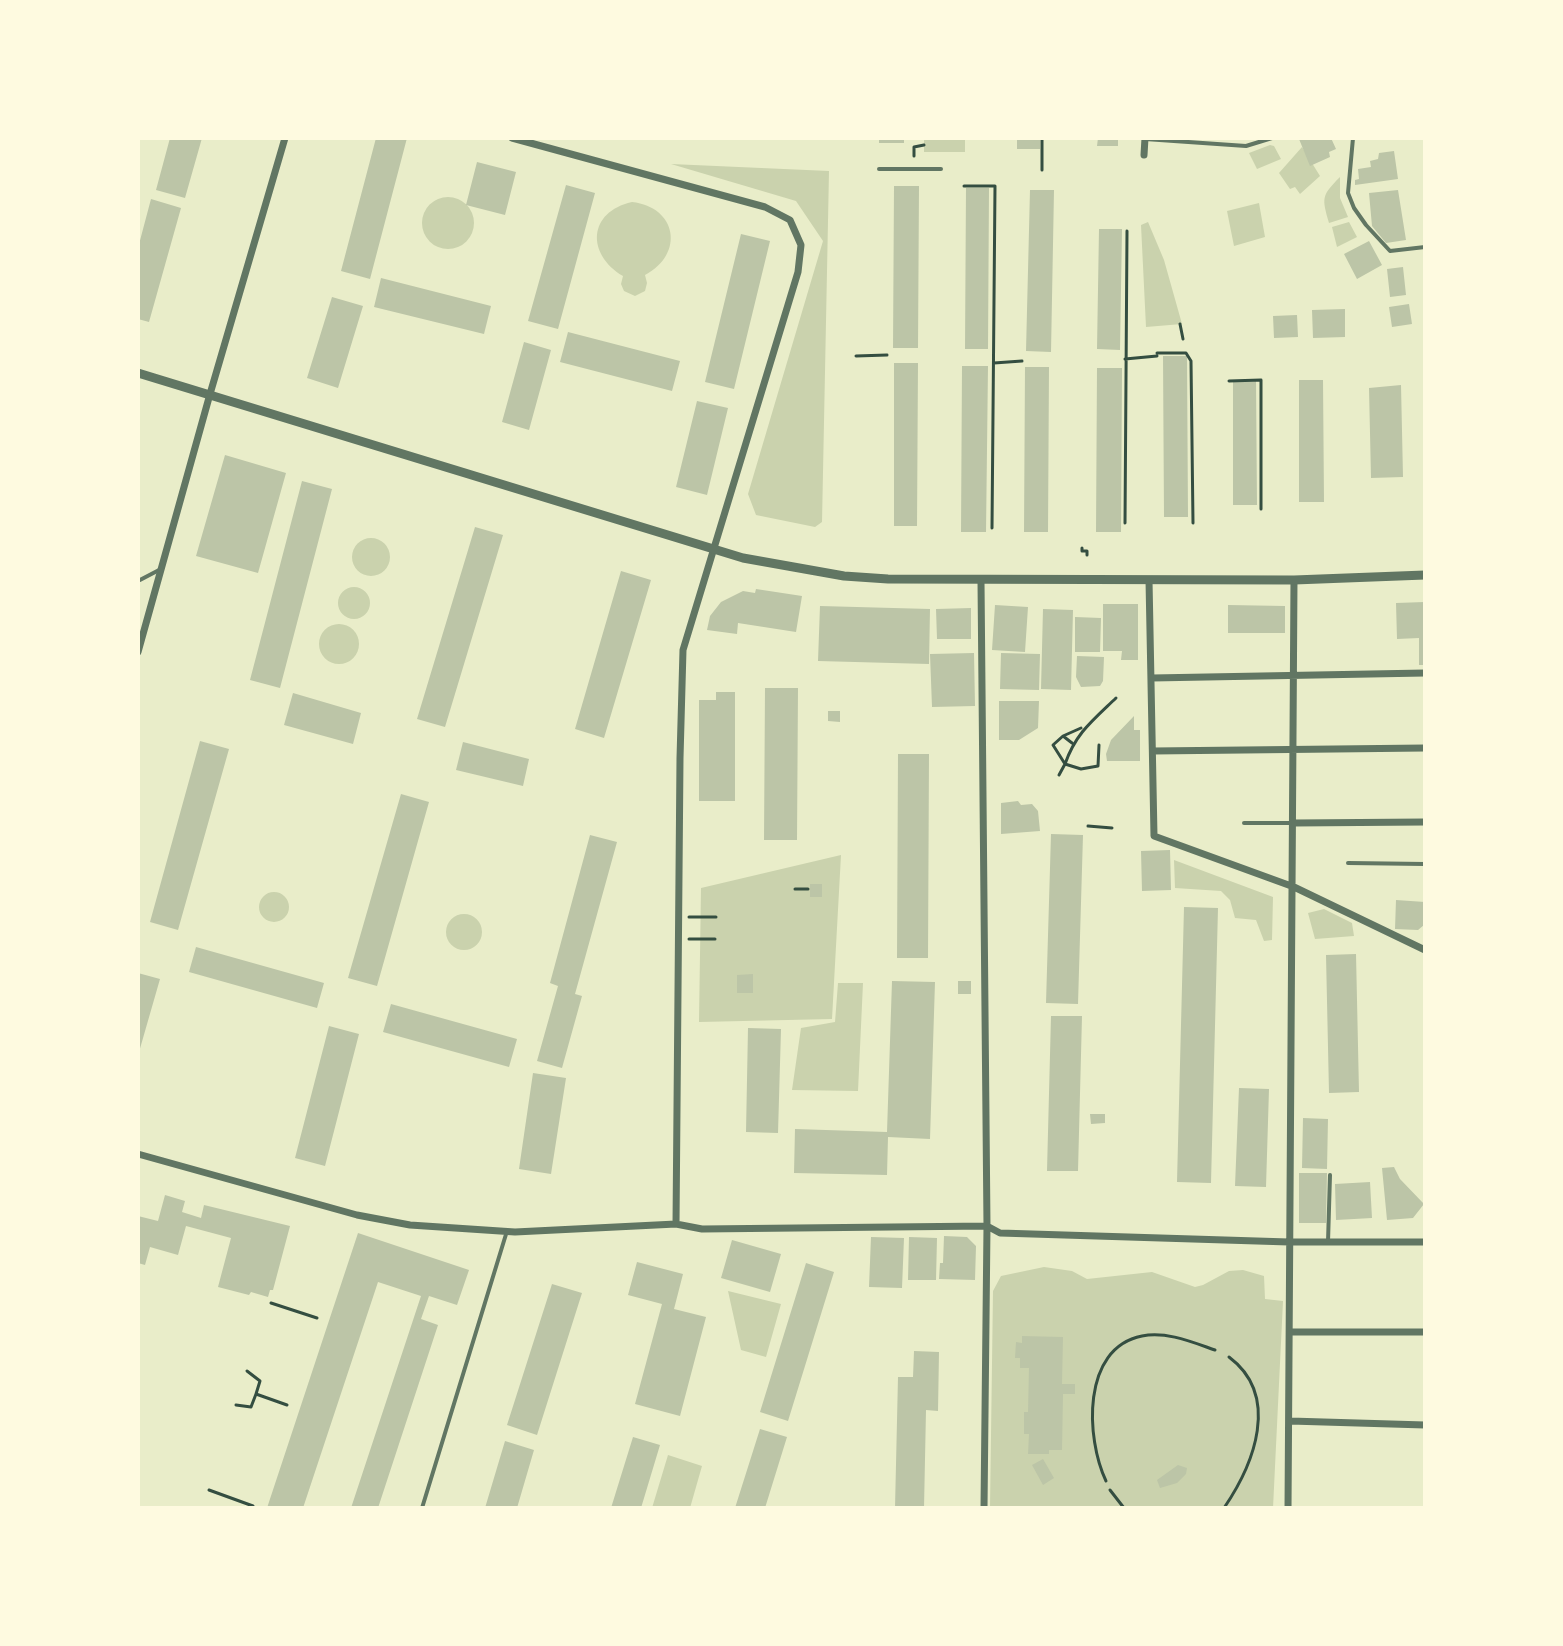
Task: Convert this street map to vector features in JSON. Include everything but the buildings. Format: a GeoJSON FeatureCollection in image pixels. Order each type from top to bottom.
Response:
{"type":"FeatureCollection","features":[{"type":"Feature","properties":{"kind":"street"},"geometry":{"type":"LineString","coordinates":[[138,652],[285,138]]}},
{"type":"Feature","properties":{"kind":"street"},"geometry":{"type":"LineString","coordinates":[[512,138],[765,207],[790,220],[801,245],[798,272],[683,650],[676,1224]]}},
{"type":"Feature","properties":{"kind":"street"},"geometry":{"type":"LineString","coordinates":[[1144,155],[1145,139]]}},
{"type":"Feature","properties":{"kind":"street"},"geometry":{"type":"LineString","coordinates":[[138,373],[743,558],[844,576],[981,581],[1294,580],[1425,575]]}},
{"type":"Feature","properties":{"kind":"street"},"geometry":{"type":"LineString","coordinates":[[1149,580],[1154,836],[1294,887],[1425,950]]}},
{"type":"Feature","properties":{"kind":"street"},"geometry":{"type":"LineString","coordinates":[[1288,1508],[1294,580]]}},
{"type":"Feature","properties":{"kind":"street"},"geometry":{"type":"LineString","coordinates":[[981,581],[987,1226],[984,1508]]}},
{"type":"Feature","properties":{"kind":"street"},"geometry":{"type":"LineString","coordinates":[[1152,678],[1425,673]]}},
{"type":"Feature","properties":{"kind":"street"},"geometry":{"type":"LineString","coordinates":[[1153,751],[1425,748]]}},
{"type":"Feature","properties":{"kind":"street"},"geometry":{"type":"LineString","coordinates":[[1294,823],[1425,822]]}},
{"type":"Feature","properties":{"kind":"street"},"geometry":{"type":"LineString","coordinates":[[138,1154],[357,1215],[410,1225],[507,1231],[676,1224],[702,1229],[987,1226],[1000,1233],[1289,1242],[1425,1242]]}},
{"type":"Feature","properties":{"kind":"street"},"geometry":{"type":"LineString","coordinates":[[1291,1332],[1425,1332]]}},
{"type":"Feature","properties":{"kind":"street"},"geometry":{"type":"LineString","coordinates":[[1290,1421],[1425,1425]]}},
{"type":"Feature","properties":{"kind":"lane"},"geometry":{"type":"LineString","coordinates":[[1145,139],[1246,146],[1272,138]]}},
{"type":"Feature","properties":{"kind":"lane"},"geometry":{"type":"LineString","coordinates":[[1353,138],[1348,193],[1354,208],[1390,251],[1425,247]]}},
{"type":"Feature","properties":{"kind":"lane"},"geometry":{"type":"LineString","coordinates":[[879,169],[941,169]]}},
{"type":"Feature","properties":{"kind":"lane"},"geometry":{"type":"LineString","coordinates":[[138,581],[161,569]]}},
{"type":"Feature","properties":{"kind":"lane"},"geometry":{"type":"LineString","coordinates":[[1244,823],[1294,823]]}},
{"type":"Feature","properties":{"kind":"lane"},"geometry":{"type":"LineString","coordinates":[[1348,863],[1425,864]]}},
{"type":"Feature","properties":{"kind":"lane"},"geometry":{"type":"LineString","coordinates":[[1328,1242],[1330,1175]]}},
{"type":"Feature","properties":{"kind":"lane"},"geometry":{"type":"LineString","coordinates":[[422,1508],[507,1231]]}},
{"type":"Feature","properties":{"kind":"path"},"geometry":{"type":"LineString","coordinates":[[1042,138],[1042,170]]}},
{"type":"Feature","properties":{"kind":"path"},"geometry":{"type":"LineString","coordinates":[[914,156],[914,147],[924,145]]}},
{"type":"Feature","properties":{"kind":"path"},"geometry":{"type":"LineString","coordinates":[[964,186],[995,186],[992,528]]}},
{"type":"Feature","properties":{"kind":"path"},"geometry":{"type":"LineString","coordinates":[[1125,523],[1127,231]]}},
{"type":"Feature","properties":{"kind":"path"},"geometry":{"type":"LineString","coordinates":[[1180,324],[1183,339]]}},
{"type":"Feature","properties":{"kind":"path"},"geometry":{"type":"LineString","coordinates":[[1124,359],[1186,353],[1191,361],[1193,523]]}},
{"type":"Feature","properties":{"kind":"path"},"geometry":{"type":"LineString","coordinates":[[856,356],[887,355]]}},
{"type":"Feature","properties":{"kind":"path"},"geometry":{"type":"LineString","coordinates":[[993,363],[1022,361]]}},
{"type":"Feature","properties":{"kind":"path"},"geometry":{"type":"LineString","coordinates":[[1229,381],[1261,380],[1261,509]]}},
{"type":"Feature","properties":{"kind":"path"},"geometry":{"type":"LineString","coordinates":[[1082,548],[1087,555]]}},
{"type":"Feature","properties":{"kind":"path"},"geometry":{"type":"LineString","coordinates":[[1059,775],[1072,743],[1116,698]]}},
{"type":"Feature","properties":{"kind":"path"},"geometry":{"type":"LineString","coordinates":[[1085,727],[1071,731],[1053,745],[1065,764],[1081,769],[1098,766],[1099,745]]}},
{"type":"Feature","properties":{"kind":"path"},"geometry":{"type":"LineString","coordinates":[[1063,736],[1072,743]]}},
{"type":"Feature","properties":{"kind":"path"},"geometry":{"type":"LineString","coordinates":[[1088,826],[1112,828]]}},
{"type":"Feature","properties":{"kind":"path"},"geometry":{"type":"LineString","coordinates":[[795,889],[808,889]]}},
{"type":"Feature","properties":{"kind":"path"},"geometry":{"type":"LineString","coordinates":[[689,917],[716,917]]}},
{"type":"Feature","properties":{"kind":"path"},"geometry":{"type":"LineString","coordinates":[[689,939],[715,939]]}},
{"type":"Feature","properties":{"kind":"path"},"geometry":{"type":"LineString","coordinates":[[271,1303],[317,1318]]}},
{"type":"Feature","properties":{"kind":"path"},"geometry":{"type":"LineString","coordinates":[[1106,1481],[1095,1454],[1091,1418],[1097,1383],[1113,1353],[1131,1339],[1151,1335],[1186,1340],[1215,1350]]}},
{"type":"Feature","properties":{"kind":"path"},"geometry":{"type":"LineString","coordinates":[[1224,1508],[1250,1461],[1258,1421],[1258,1400],[1253,1384],[1242,1367],[1229,1357]]}},
{"type":"Feature","properties":{"kind":"path"},"geometry":{"type":"LineString","coordinates":[[236,1405],[251,1407],[256,1394],[260,1381],[247,1371]]}},
{"type":"Feature","properties":{"kind":"path"},"geometry":{"type":"LineString","coordinates":[[256,1394],[287,1405]]}},
{"type":"Feature","properties":{"kind":"path"},"geometry":{"type":"LineString","coordinates":[[209,1490],[253,1506]]}},
{"type":"Feature","properties":{"kind":"path"},"geometry":{"type":"LineString","coordinates":[[1110,1490],[1124,1508]]}},
{"type":"Feature","properties":{"kind":"green space"},"geometry":{"type":"Polygon","coordinates":[[[924,138],[965,138],[965,152],[924,152],[924,138]]]}},
{"type":"Feature","properties":{"kind":"green space"},"geometry":{"type":"Polygon","coordinates":[[[1274,146],[1281,159],[1257,169],[1249,153],[1274,146]]]}},
{"type":"Feature","properties":{"kind":"green space"},"geometry":{"type":"Polygon","coordinates":[[[1302,147],[1320,176],[1300,194],[1295,187],[1290,189],[1279,173],[1302,147]]]}},
{"type":"Feature","properties":{"kind":"green space"},"geometry":{"type":"Polygon","coordinates":[[[671,164],[829,171],[822,522],[815,527],[756,515],[748,494],[823,241],[796,201],[671,164]]]}},
{"type":"Feature","properties":{"kind":"green space"},"geometry":{"type":"Polygon","coordinates":[[[1340,177],[1340,198],[1348,217],[1329,223],[1325,198],[1340,177]]]}},
{"type":"Feature","properties":{"kind":"green space"},"geometry":{"type":"Polygon","coordinates":[[[448,197],[466,205],[474,223],[466,241],[448,249],[430,241],[422,223],[430,205],[448,197]]]}},
{"type":"Feature","properties":{"kind":"green space"},"geometry":{"type":"Polygon","coordinates":[[[632,202],[659,213],[670,232],[666,255],[658,266],[645,275],[645,291],[635,296],[624,291],[621,284],[623,276],[603,257],[597,234],[607,215],[617,207],[632,202]]]}},
{"type":"Feature","properties":{"kind":"green space"},"geometry":{"type":"Polygon","coordinates":[[[1259,203],[1265,237],[1234,246],[1227,211],[1259,203]]]}},
{"type":"Feature","properties":{"kind":"green space"},"geometry":{"type":"Polygon","coordinates":[[[1148,222],[1164,260],[1182,324],[1146,327],[1141,225],[1148,222]]]}},
{"type":"Feature","properties":{"kind":"green space"},"geometry":{"type":"Polygon","coordinates":[[[1349,222],[1357,237],[1337,247],[1332,227],[1349,222]]]}},
{"type":"Feature","properties":{"kind":"green space"},"geometry":{"type":"Polygon","coordinates":[[[371,538],[384,544],[390,557],[384,570],[371,576],[358,570],[352,557],[358,544],[371,538]]]}},
{"type":"Feature","properties":{"kind":"green space"},"geometry":{"type":"Polygon","coordinates":[[[354,587],[365,592],[370,603],[365,614],[354,619],[343,614],[338,603],[343,592],[354,587]]]}},
{"type":"Feature","properties":{"kind":"green space"},"geometry":{"type":"Polygon","coordinates":[[[339,624],[353,630],[359,644],[353,658],[339,664],[325,658],[319,644],[325,630],[339,624]]]}},
{"type":"Feature","properties":{"kind":"green space"},"geometry":{"type":"Polygon","coordinates":[[[841,855],[832,1019],[699,1022],[701,888],[841,855]]]}},
{"type":"Feature","properties":{"kind":"green space"},"geometry":{"type":"Polygon","coordinates":[[[1174,860],[1273,897],[1272,940],[1264,941],[1256,920],[1235,918],[1230,900],[1221,891],[1175,888],[1174,860]]]}},
{"type":"Feature","properties":{"kind":"green space"},"geometry":{"type":"Polygon","coordinates":[[[274,892],[285,896],[289,907],[285,918],[274,922],[263,918],[259,907],[263,896],[274,892]]]}},
{"type":"Feature","properties":{"kind":"green space"},"geometry":{"type":"Polygon","coordinates":[[[1324,909],[1352,923],[1354,936],[1315,939],[1308,913],[1324,909]]]}},
{"type":"Feature","properties":{"kind":"green space"},"geometry":{"type":"Polygon","coordinates":[[[464,914],[477,919],[482,932],[477,945],[464,950],[451,945],[446,932],[451,919],[464,914]]]}},
{"type":"Feature","properties":{"kind":"green space"},"geometry":{"type":"Polygon","coordinates":[[[838,983],[863,983],[858,1091],[792,1090],[801,1028],[835,1022],[838,983]]]}},
{"type":"Feature","properties":{"kind":"green space"},"geometry":{"type":"Polygon","coordinates":[[[1044,1267],[1072,1271],[1087,1279],[1152,1272],[1195,1287],[1229,1271],[1243,1270],[1264,1276],[1265,1299],[1283,1301],[1273,1508],[990,1508],[993,1291],[1001,1276],[1044,1267]]]}},
{"type":"Feature","properties":{"kind":"green space"},"geometry":{"type":"Polygon","coordinates":[[[728,1291],[781,1304],[766,1357],[741,1350],[728,1291]]]}},
{"type":"Feature","properties":{"kind":"green space"},"geometry":{"type":"Polygon","coordinates":[[[668,1455],[702,1466],[690,1508],[652,1508],[668,1455]]]}}]}
